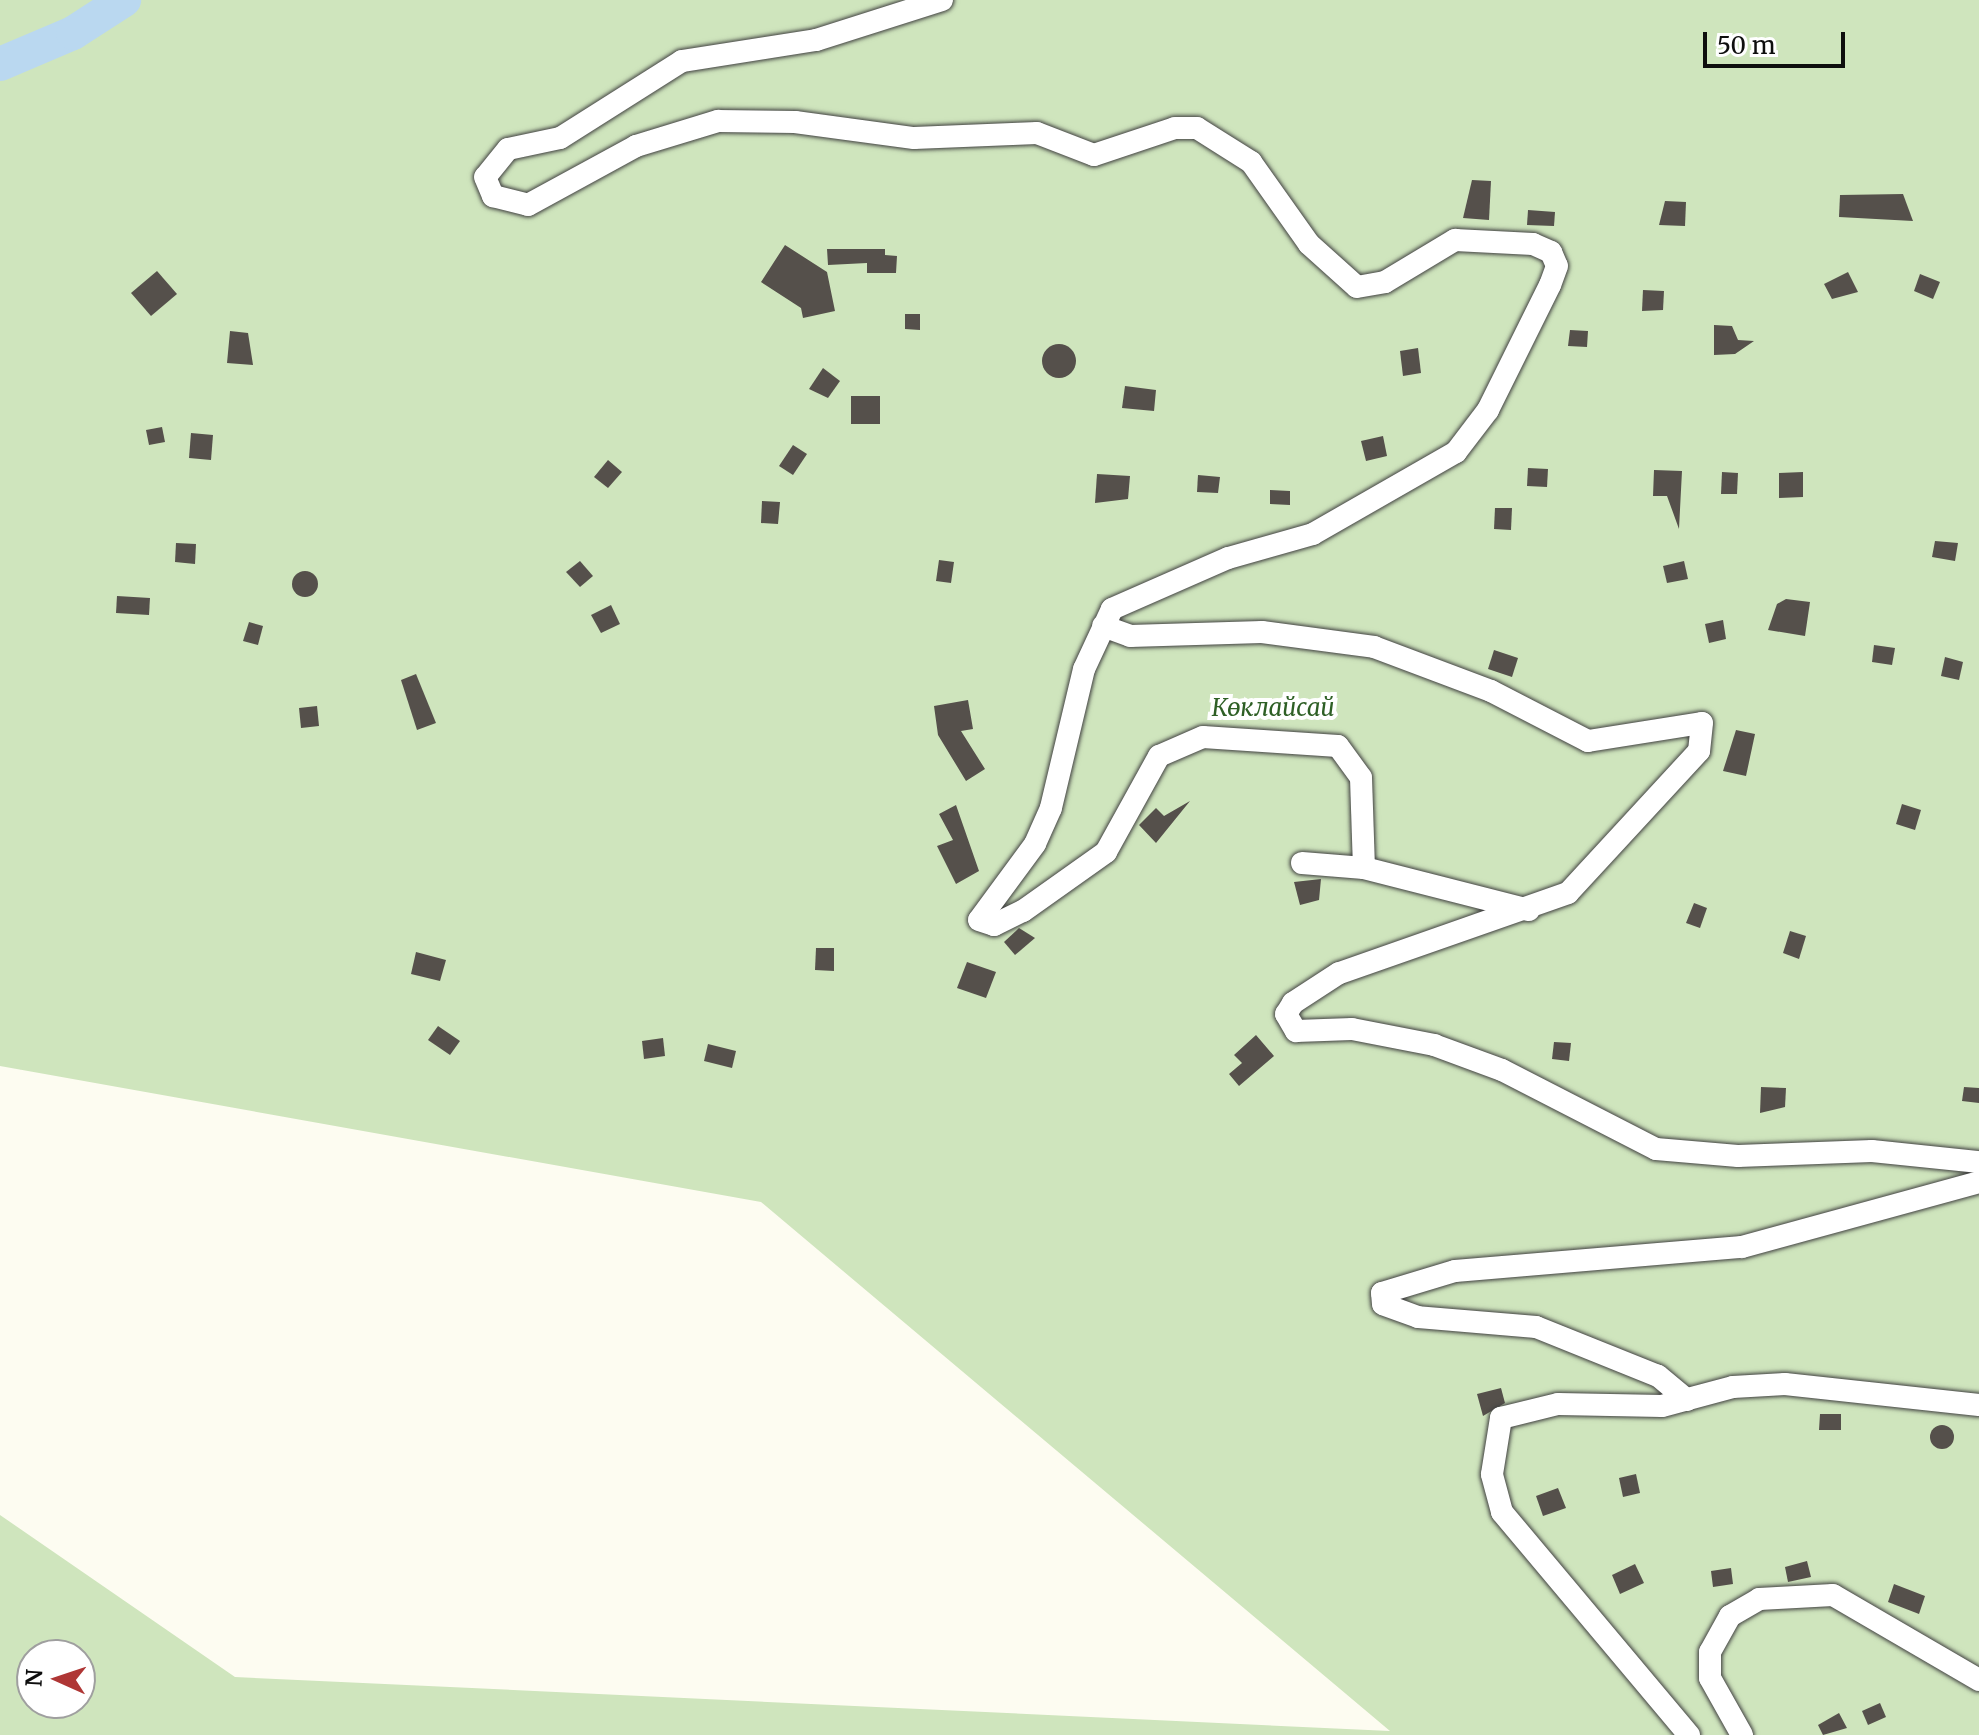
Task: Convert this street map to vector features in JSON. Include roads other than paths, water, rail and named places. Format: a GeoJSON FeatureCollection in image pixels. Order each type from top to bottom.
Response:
{"type":"FeatureCollection","features":[{"type":"Feature","properties":{"kind":"street"},"geometry":{"type":"LineString","coordinates":[[942,0],[816,40],[682,61],[560,138],[508,149],[485,177],[493,196],[528,205],[651,140],[718,121],[795,122],[914,138],[1037,133],[1094,155],[1175,128],[1197,128],[1251,162],[1309,244],[1357,287],[1385,282],[1455,240],[1533,244],[1551,252],[1557,266],[1488,410],[1456,452],[1313,534],[1123,600],[1103,626],[1084,669],[1051,808],[1035,844],[979,920],[994,925],[1023,911],[1096,861],[1159,756],[1203,737],[1338,746],[1361,778],[1364,868]]}},
{"type":"Feature","properties":{"kind":"street"},"geometry":{"type":"LineString","coordinates":[[1103,626],[1130,636],[1262,632],[1374,647],[1491,691],[1588,741],[1702,723],[1699,751],[1586,878],[1529,910],[1339,973],[1293,1003],[1289,1025],[1400,1034],[1434,1045],[1502,1070],[1656,1149],[1738,1156],[1872,1151],[1979,1162]]}},
{"type":"Feature","properties":{"kind":"street"},"geometry":{"type":"LineString","coordinates":[[1302,863],[1364,868],[1529,910]]}},
{"type":"Feature","properties":{"kind":"street"},"geometry":{"type":"LineString","coordinates":[[1687,1400],[1658,1376],[1536,1327],[1406,1314],[1383,1304],[1382,1293],[1455,1271],[1742,1247],[1979,1182]]}},
{"type":"Feature","properties":{"kind":"street"},"geometry":{"type":"LineString","coordinates":[[1689,1735],[1519,1535],[1494,1497],[1492,1474],[1501,1418],[1558,1404],[1687,1400],[1785,1384],[1979,1405]]}},
{"type":"Feature","properties":{"kind":"street"},"geometry":{"type":"LineString","coordinates":[[1742,1735],[1710,1678],[1710,1652],[1730,1616],[1759,1599],[1833,1595],[1979,1680]]}},
{"type":"Feature","properties":{"kind":"waterway"},"geometry":{"type":"LineString","coordinates":[[0,64],[73,33],[124,0]]}},
{"type":"Feature","properties":{"kind":"park label","name":"Көклайсай"},"geometry":{"type":"Point","coordinates":[1273,708]}}]}
